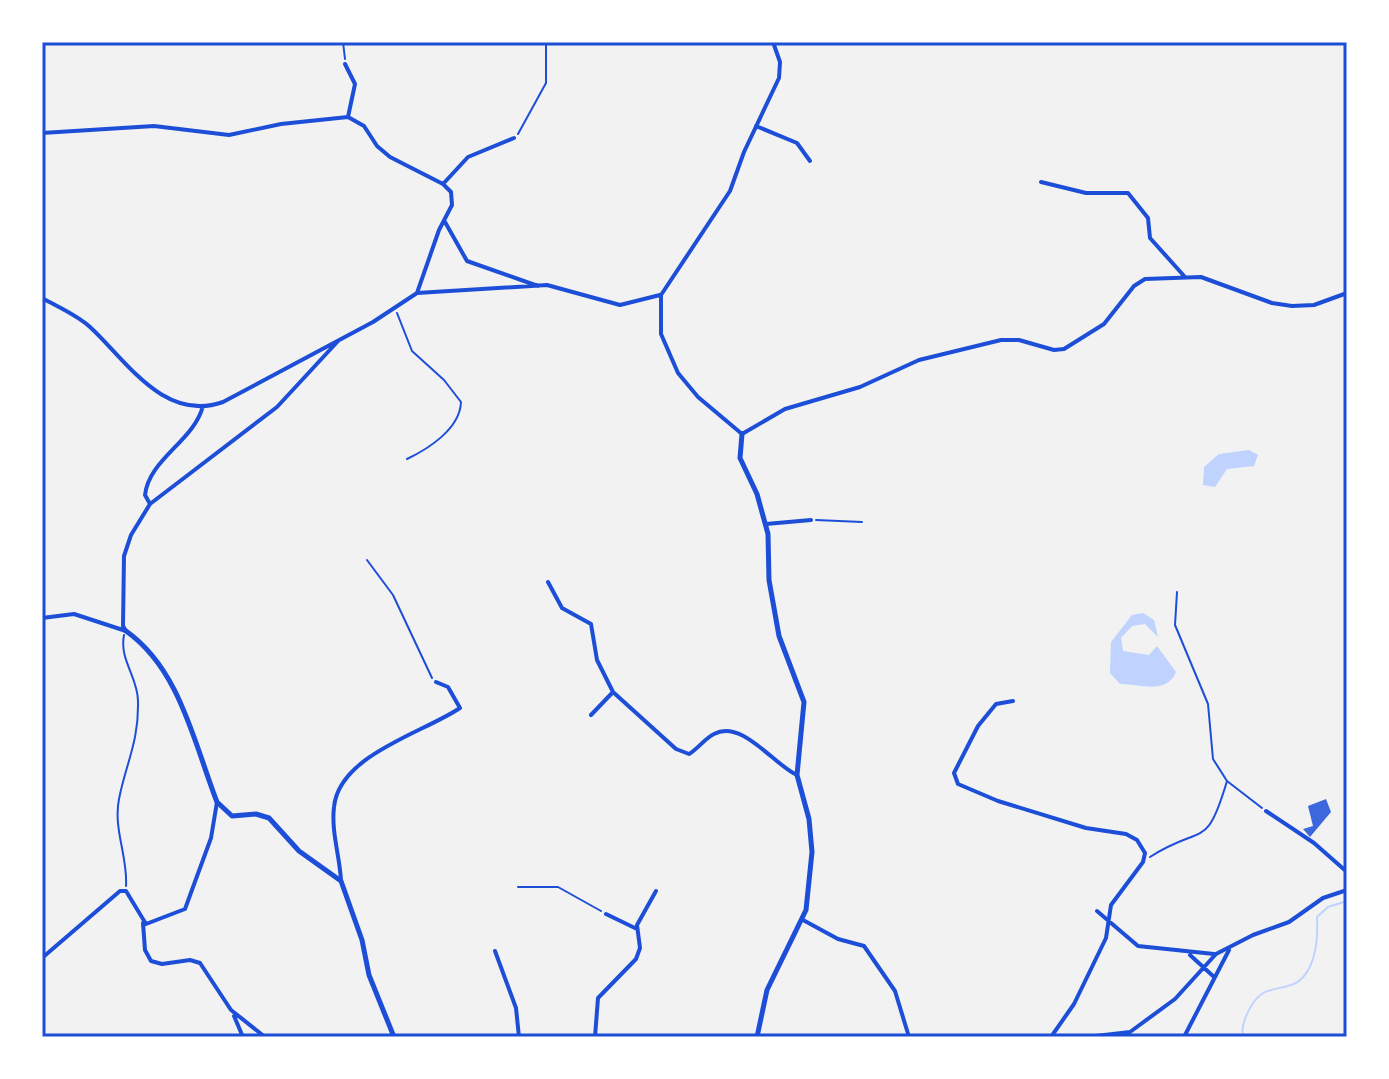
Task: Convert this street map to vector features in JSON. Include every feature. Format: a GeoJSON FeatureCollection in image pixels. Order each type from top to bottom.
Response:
{"type":"FeatureCollection","features":[{"type":"Feature","properties":{"kind":"street"},"geometry":{"type":"LineString","coordinates":[[742,434],[688,387],[671,361],[661,334],[661,295],[723,206],[780,72],[773,42]]}},
{"type":"Feature","properties":{"kind":"street"},"geometry":{"type":"LineString","coordinates":[[345,64],[355,84],[348,117]]}},
{"type":"Feature","properties":{"kind":"street"},"geometry":{"type":"LineString","coordinates":[[42,134],[154,126],[229,135],[281,124],[348,117],[364,126],[377,146],[390,157],[443,184],[453,201],[417,293]]}},
{"type":"Feature","properties":{"kind":"street"},"geometry":{"type":"LineString","coordinates":[[756,126],[797,143],[810,161]]}},
{"type":"Feature","properties":{"kind":"street"},"geometry":{"type":"LineString","coordinates":[[443,184],[468,157],[514,138]]}},
{"type":"Feature","properties":{"kind":"street"},"geometry":{"type":"LineString","coordinates":[[1041,182],[1086,193],[1128,193],[1148,218],[1150,238],[1185,277]]}},
{"type":"Feature","properties":{"kind":"street"},"geometry":{"type":"LineString","coordinates":[[444,220],[467,261],[538,286]]}},
{"type":"Feature","properties":{"kind":"street"},"geometry":{"type":"LineString","coordinates":[[742,434],[785,409],[860,387],[919,360],[1001,340],[1019,340],[1054,350],[1064,349],[1104,324],[1134,286],[1155,278],[1185,277],[1218,281],[1272,303],[1292,306],[1314,305],[1347,293]]}},
{"type":"Feature","properties":{"kind":"street"},"geometry":{"type":"LineString","coordinates":[[42,298],[89,325],[151,389],[169,398],[203,406],[223,402],[394,309],[417,293],[547,285],[620,305],[661,295]]}},
{"type":"Feature","properties":{"kind":"street"},"geometry":{"type":"LineString","coordinates":[[341,338],[277,407],[150,504],[131,535],[124,556],[123,626],[151,652],[177,696],[217,802],[232,816],[256,814],[269,818],[299,851],[341,881]]}},
{"type":"Feature","properties":{"kind":"street"},"geometry":{"type":"LineString","coordinates":[[150,504],[145,495],[148,480],[188,435],[203,406]]}},
{"type":"Feature","properties":{"kind":"street"},"geometry":{"type":"LineString","coordinates":[[742,434],[740,458],[757,494],[766,524],[775,619],[804,702],[797,775],[809,819],[812,852],[803,920],[767,990],[757,1037]]}},
{"type":"Feature","properties":{"kind":"street"},"geometry":{"type":"LineString","coordinates":[[766,524],[811,520]]}},
{"type":"Feature","properties":{"kind":"street"},"geometry":{"type":"LineString","coordinates":[[548,582],[562,608],[591,624],[597,660],[613,692],[680,752],[692,753],[712,735],[725,731],[740,736],[797,775]]}},
{"type":"Feature","properties":{"kind":"street"},"geometry":{"type":"LineString","coordinates":[[42,618],[74,614],[126,631]]}},
{"type":"Feature","properties":{"kind":"street"},"geometry":{"type":"LineString","coordinates":[[394,1037],[369,975],[362,940],[341,881],[333,813],[344,779],[403,736],[460,708],[448,687],[436,682]]}},
{"type":"Feature","properties":{"kind":"street"},"geometry":{"type":"LineString","coordinates":[[591,715],[613,692]]}},
{"type":"Feature","properties":{"kind":"street"},"geometry":{"type":"LineString","coordinates":[[1013,701],[996,704],[978,726],[954,773],[958,784],[998,801],[1086,828],[1126,834],[1142,847],[1143,862],[1119,891],[1108,914],[1106,938],[1080,994],[1051,1037]]}},
{"type":"Feature","properties":{"kind":"street"},"geometry":{"type":"LineString","coordinates":[[143,922],[176,914],[188,905],[211,838],[217,802]]}},
{"type":"Feature","properties":{"kind":"street"},"geometry":{"type":"LineString","coordinates":[[1266,811],[1306,837],[1347,872]]}},
{"type":"Feature","properties":{"kind":"street"},"geometry":{"type":"LineString","coordinates":[[1097,911],[1133,944],[1216,954],[1253,935],[1289,922],[1323,898],[1347,890]]}},
{"type":"Feature","properties":{"kind":"street"},"geometry":{"type":"LineString","coordinates":[[42,958],[89,914],[116,893],[126,891],[143,922],[145,950],[151,961],[162,964],[190,960],[200,963],[231,1010],[243,1037]]}},
{"type":"Feature","properties":{"kind":"street"},"geometry":{"type":"LineString","coordinates":[[595,1037],[594,1009],[598,998],[636,959],[640,941],[637,929],[642,913],[656,891]]}},
{"type":"Feature","properties":{"kind":"street"},"geometry":{"type":"LineString","coordinates":[[606,914],[637,929]]}},
{"type":"Feature","properties":{"kind":"street"},"geometry":{"type":"LineString","coordinates":[[803,920],[838,939],[864,946],[900,1000],[909,1037]]}},
{"type":"Feature","properties":{"kind":"street"},"geometry":{"type":"LineString","coordinates":[[1184,1037],[1229,950]]}},
{"type":"Feature","properties":{"kind":"street"},"geometry":{"type":"LineString","coordinates":[[495,951],[516,1008],[519,1037]]}},
{"type":"Feature","properties":{"kind":"street"},"geometry":{"type":"LineString","coordinates":[[1188,953],[1213,976]]}},
{"type":"Feature","properties":{"kind":"street"},"geometry":{"type":"LineString","coordinates":[[1087,1037],[1121,1035],[1138,1027],[1185,989],[1202,966],[1216,954]]}},
{"type":"Feature","properties":{"kind":"street"},"geometry":{"type":"LineString","coordinates":[[231,1010],[265,1037]]}},
{"type":"Feature","properties":{"kind":"path"},"geometry":{"type":"LineString","coordinates":[[343,42],[345,64]]}},
{"type":"Feature","properties":{"kind":"path"},"geometry":{"type":"LineString","coordinates":[[514,138],[546,83],[546,42]]}},
{"type":"Feature","properties":{"kind":"path"},"geometry":{"type":"LineString","coordinates":[[394,309],[412,351],[444,380],[461,402],[459,414],[444,433],[425,450],[407,459]]}},
{"type":"Feature","properties":{"kind":"path"},"geometry":{"type":"LineString","coordinates":[[811,520],[862,522]]}},
{"type":"Feature","properties":{"kind":"path"},"geometry":{"type":"LineString","coordinates":[[367,560],[393,595],[436,682]]}},
{"type":"Feature","properties":{"kind":"path"},"geometry":{"type":"LineString","coordinates":[[1177,592],[1173,603],[1177,633],[1208,704],[1213,731],[1212,752],[1227,781],[1266,811]]}},
{"type":"Feature","properties":{"kind":"path"},"geometry":{"type":"LineString","coordinates":[[126,631],[122,647],[137,688],[138,703],[134,755],[119,799],[126,891]]}},
{"type":"Feature","properties":{"kind":"path"},"geometry":{"type":"LineString","coordinates":[[1143,862],[1163,849],[1202,834],[1213,824],[1221,809],[1227,781]]}},
{"type":"Feature","properties":{"kind":"path"},"geometry":{"type":"LineString","coordinates":[[518,887],[558,887],[606,914]]}},
{"type":"Feature","properties":{"kind":"water"},"geometry":{"type":"Polygon","coordinates":[[[1249,450],[1258,455],[1254,466],[1227,469],[1215,487],[1203,485],[1204,467],[1219,454],[1249,450]]]}},
{"type":"Feature","properties":{"kind":"water"},"geometry":{"type":"Polygon","coordinates":[[[1143,613],[1154,620],[1158,637],[1145,624],[1132,626],[1121,638],[1123,651],[1149,655],[1157,646],[1176,672],[1166,684],[1159,686],[1120,684],[1110,673],[1111,642],[1132,615],[1143,613]]]}},
{"type":"Feature","properties":{"kind":"building"},"geometry":{"type":"Polygon","coordinates":[[[1326,799],[1331,812],[1310,837],[1303,829],[1313,826],[1308,806],[1326,799]]]}},
{"type":"Feature","properties":{"kind":"waterway"},"geometry":{"type":"LineString","coordinates":[[1243,1037],[1245,1019],[1259,997],[1267,991],[1295,984],[1310,967],[1316,942],[1317,917],[1328,907],[1347,901]]}}]}
